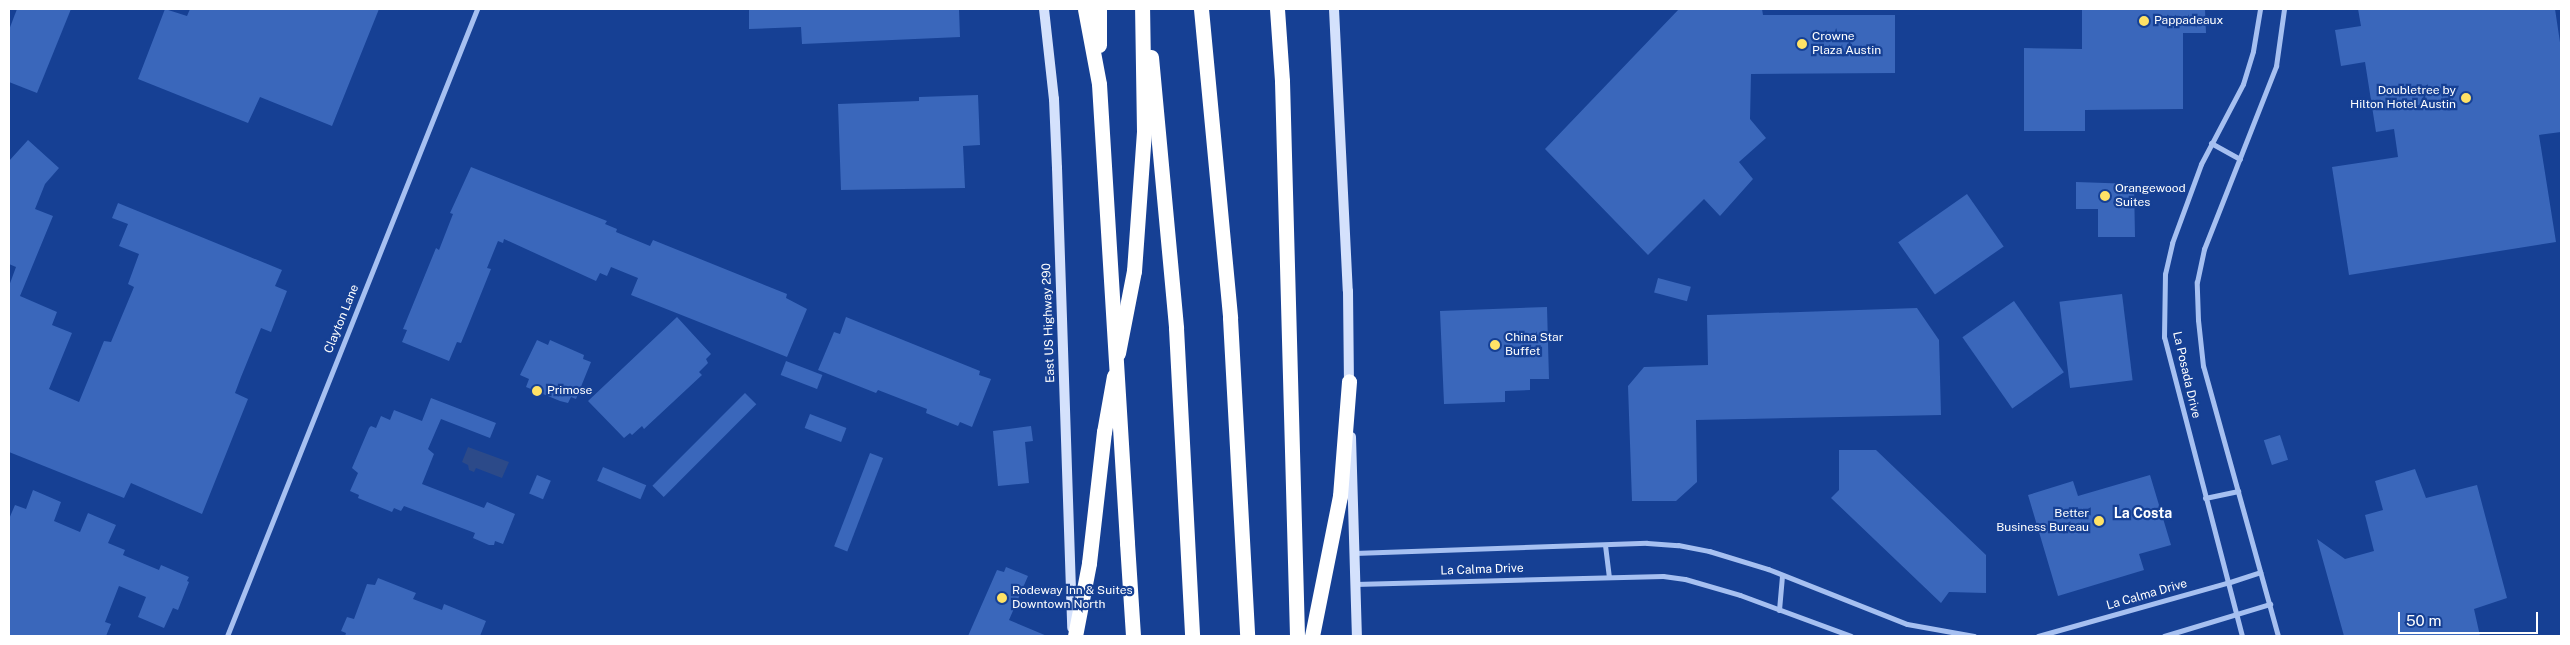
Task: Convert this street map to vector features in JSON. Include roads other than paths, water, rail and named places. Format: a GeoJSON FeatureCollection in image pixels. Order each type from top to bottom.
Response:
{"type":"FeatureCollection","features":[{"type":"Feature","properties":{"kind":"highway"},"geometry":{"type":"LineString","coordinates":[[1085,9],[1099,84]]}},
{"type":"Feature","properties":{"kind":"highway"},"geometry":{"type":"LineString","coordinates":[[1099,9],[1099,84],[1133,636]]}},
{"type":"Feature","properties":{"kind":"highway"},"geometry":{"type":"LineString","coordinates":[[1074,636],[1089,563],[1104,432],[1134,271],[1144,131],[1142,9]]}},
{"type":"Feature","properties":{"kind":"highway"},"geometry":{"type":"LineString","coordinates":[[1146,9],[1176,328],[1192,636]]}},
{"type":"Feature","properties":{"kind":"highway"},"geometry":{"type":"LineString","coordinates":[[1202,9],[1230,318],[1247,636]]}},
{"type":"Feature","properties":{"kind":"highway"},"geometry":{"type":"LineString","coordinates":[[1277,9],[1282,81],[1297,636]]}},
{"type":"Feature","properties":{"kind":"highway"},"geometry":{"type":"LineString","coordinates":[[1312,636],[1340,496],[1349,381]]}},
{"type":"Feature","properties":{"kind":"main road","name":"East US Highway 290"},"geometry":{"type":"LineString","coordinates":[[1044,9],[1054,99],[1074,636]]}},
{"type":"Feature","properties":{"kind":"main road"},"geometry":{"type":"LineString","coordinates":[[1334,9],[1348,291],[1356,636]]}},
{"type":"Feature","properties":{"kind":"street","name":"Clayton Lane"},"geometry":{"type":"LineString","coordinates":[[227,636],[477,9]]}},
{"type":"Feature","properties":{"kind":"street","name":"La Posada Drive"},"geometry":{"type":"LineString","coordinates":[[2242,636],[2164,338],[2165,274],[2172,243],[2211,144],[2243,84],[2253,51],[2260,9]]}},
{"type":"Feature","properties":{"kind":"street","name":"La Posada Drive"},"geometry":{"type":"LineString","coordinates":[[2278,636],[2203,366],[2198,320],[2197,282],[2204,249],[2276,66],[2284,9]]}},
{"type":"Feature","properties":{"kind":"street"},"geometry":{"type":"LineString","coordinates":[[2211,144],[2240,159]]}},
{"type":"Feature","properties":{"kind":"street"},"geometry":{"type":"LineString","coordinates":[[2205,498],[2238,491]]}},
{"type":"Feature","properties":{"kind":"street","name":"La Calma Drive"},"geometry":{"type":"LineString","coordinates":[[1354,553],[1646,543],[1678,545],[1709,551],[1782,575],[1907,624],[1974,636]]}},
{"type":"Feature","properties":{"kind":"street"},"geometry":{"type":"LineString","coordinates":[[1605,545],[1609,577]]}},
{"type":"Feature","properties":{"kind":"street","name":"La Calma Drive"},"geometry":{"type":"LineString","coordinates":[[2038,636],[2260,572]]}},
{"type":"Feature","properties":{"kind":"street"},"geometry":{"type":"LineString","coordinates":[[1779,610],[1782,575]]}},
{"type":"Feature","properties":{"kind":"street","name":"La Calma Drive"},"geometry":{"type":"LineString","coordinates":[[1355,584],[1663,576],[1685,579],[1851,636]]}},
{"type":"Feature","properties":{"kind":"street"},"geometry":{"type":"LineString","coordinates":[[2164,636],[2270,604]]}},
{"type":"Feature","properties":{"kind":"water"},"geometry":{"type":"Polygon","coordinates":[[[468,447],[509,462],[502,478],[476,468],[474,472],[469,470],[468,465],[462,462],[468,447]]]}},
{"type":"Feature","properties":{"kind":"place","name":"Pappadeaux"},"geometry":{"type":"Point","coordinates":[2144,21]}},
{"type":"Feature","properties":{"kind":"place","name":"Crowne Plaza Austin"},"geometry":{"type":"Point","coordinates":[1802,44]}},
{"type":"Feature","properties":{"kind":"place","name":"Doubletree by Hilton Hotel Austin"},"geometry":{"type":"Point","coordinates":[2466,98]}},
{"type":"Feature","properties":{"kind":"place","name":"Orangewood Suites"},"geometry":{"type":"Point","coordinates":[2105,196]}},
{"type":"Feature","properties":{"kind":"place","name":"China Star Buffet"},"geometry":{"type":"Point","coordinates":[1495,345]}},
{"type":"Feature","properties":{"kind":"place","name":"Primose"},"geometry":{"type":"Point","coordinates":[537,391]}},
{"type":"Feature","properties":{"kind":"place","name":"Better Business Bureau"},"geometry":{"type":"Point","coordinates":[2099,521]}},
{"type":"Feature","properties":{"kind":"place","name":"Rodeway Inn & Suites Downtown North"},"geometry":{"type":"Point","coordinates":[1002,598]}},
{"type":"Feature","properties":{"kind":"district","name":"La Costa"},"geometry":{"type":"Point","coordinates":[2143,513]}}]}
